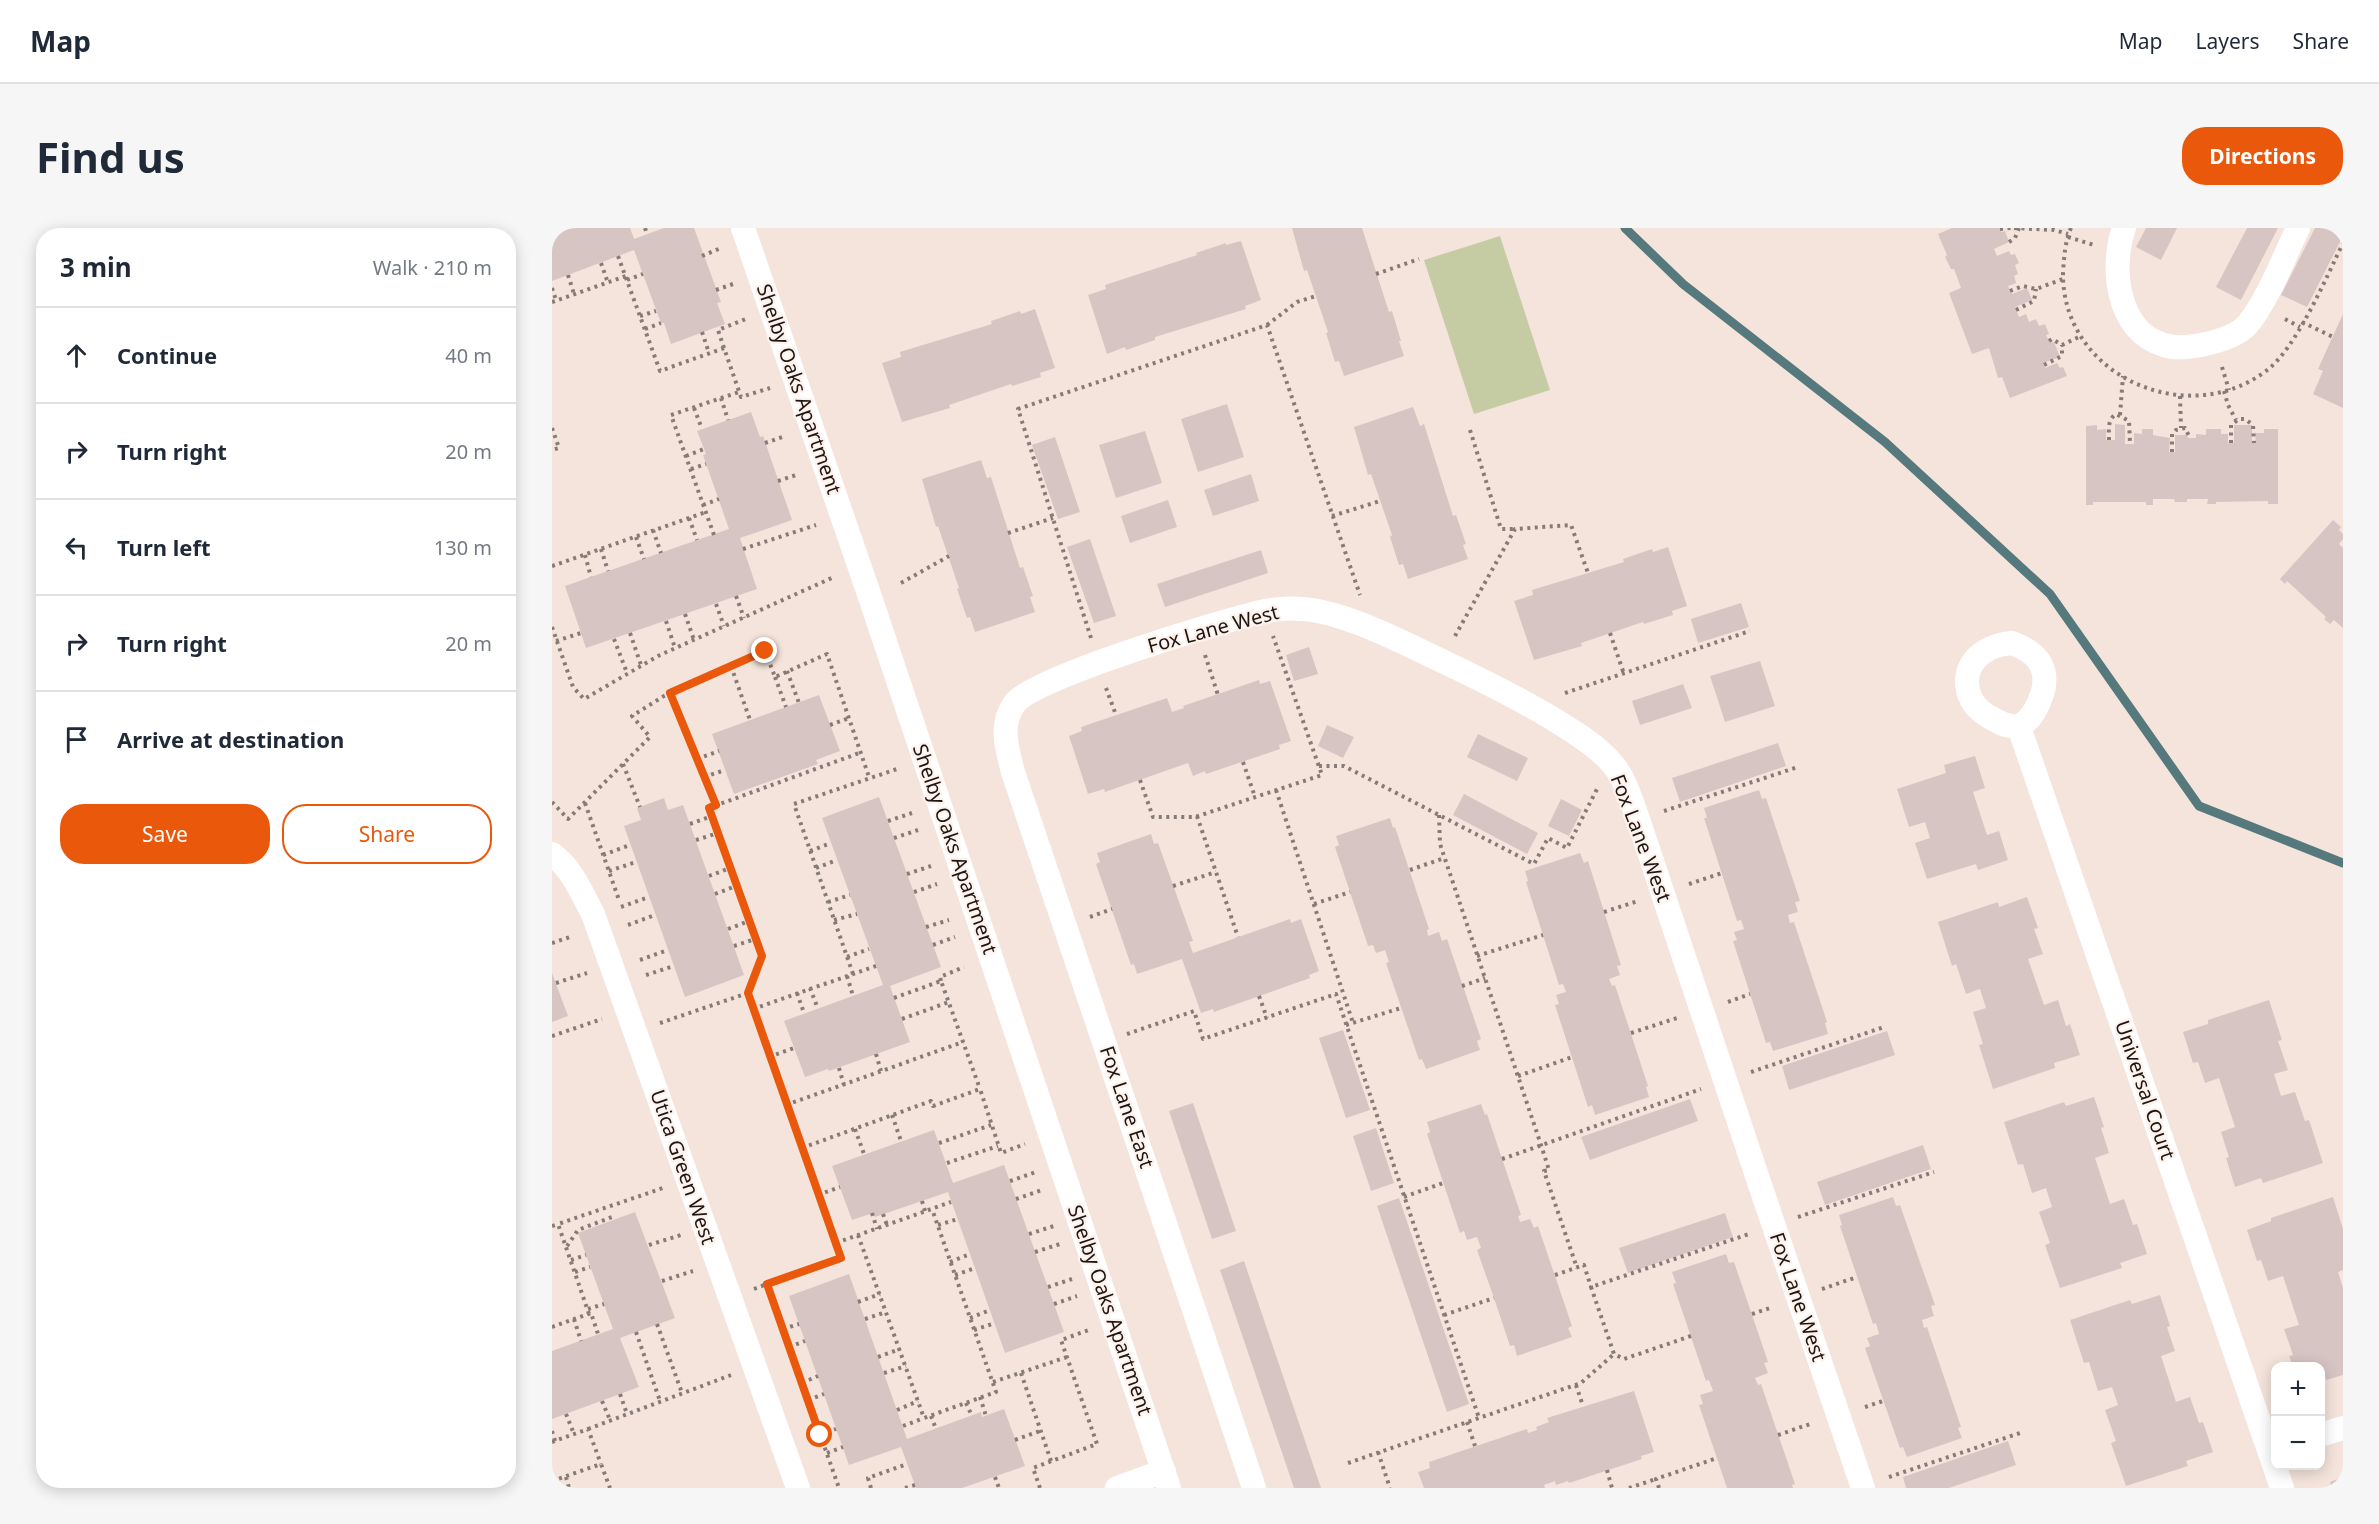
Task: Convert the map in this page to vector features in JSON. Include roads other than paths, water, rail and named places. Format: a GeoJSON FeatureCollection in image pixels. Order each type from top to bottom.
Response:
{"type":"FeatureCollection","features":[{"type":"Feature","properties":{"kind":"street","name":"Shelby Oaks Apartment"},"geometry":{"type":"LineString","coordinates":[[743,228],[870,597],[1167,1479],[1117,1488]]}},
{"type":"Feature","properties":{"kind":"street"},"geometry":{"type":"LineString","coordinates":[[2124,228],[2118,251],[2117,270],[2131,320],[2136,327],[2153,340],[2176,347],[2223,339],[2236,334],[2246,326],[2261,303],[2298,228]]}},
{"type":"Feature","properties":{"kind":"street","name":"Fox Lane West"},"geometry":{"type":"LineString","coordinates":[[1005,726],[1016,702],[1033,689],[1053,681],[1141,648],[1251,615],[1286,609],[1303,609],[1333,615],[1405,643],[1507,692],[1578,735],[1602,753],[1621,775],[1634,807],[1873,1484]]}},
{"type":"Feature","properties":{"kind":"street","name":"Fox Lane East"},"geometry":{"type":"LineString","coordinates":[[1005,726],[1007,749],[1013,772],[1254,1488]]}},
{"type":"Feature","properties":{"kind":"street","name":"Universal Court"},"geometry":{"type":"LineString","coordinates":[[2019,726],[2271,1446]]}},
{"type":"Feature","properties":{"kind":"street","name":"Utica Green West"},"geometry":{"type":"LineString","coordinates":[[552,854],[576,881],[592,914],[798,1488]]}},
{"type":"Feature","properties":{"kind":"street"},"geometry":{"type":"LineString","coordinates":[[2325,1433],[2343,1428]]}},
{"type":"Feature","properties":{"kind":"street","name":"Universal Court"},"geometry":{"type":"LineString","coordinates":[[2278,1470],[2282,1488]]}},
{"type":"Feature","properties":{"kind":"waterway"},"geometry":{"type":"LineString","coordinates":[[1625,228],[1683,284],[1885,442],[2050,594],[2199,806],[2343,863]]}}]}
